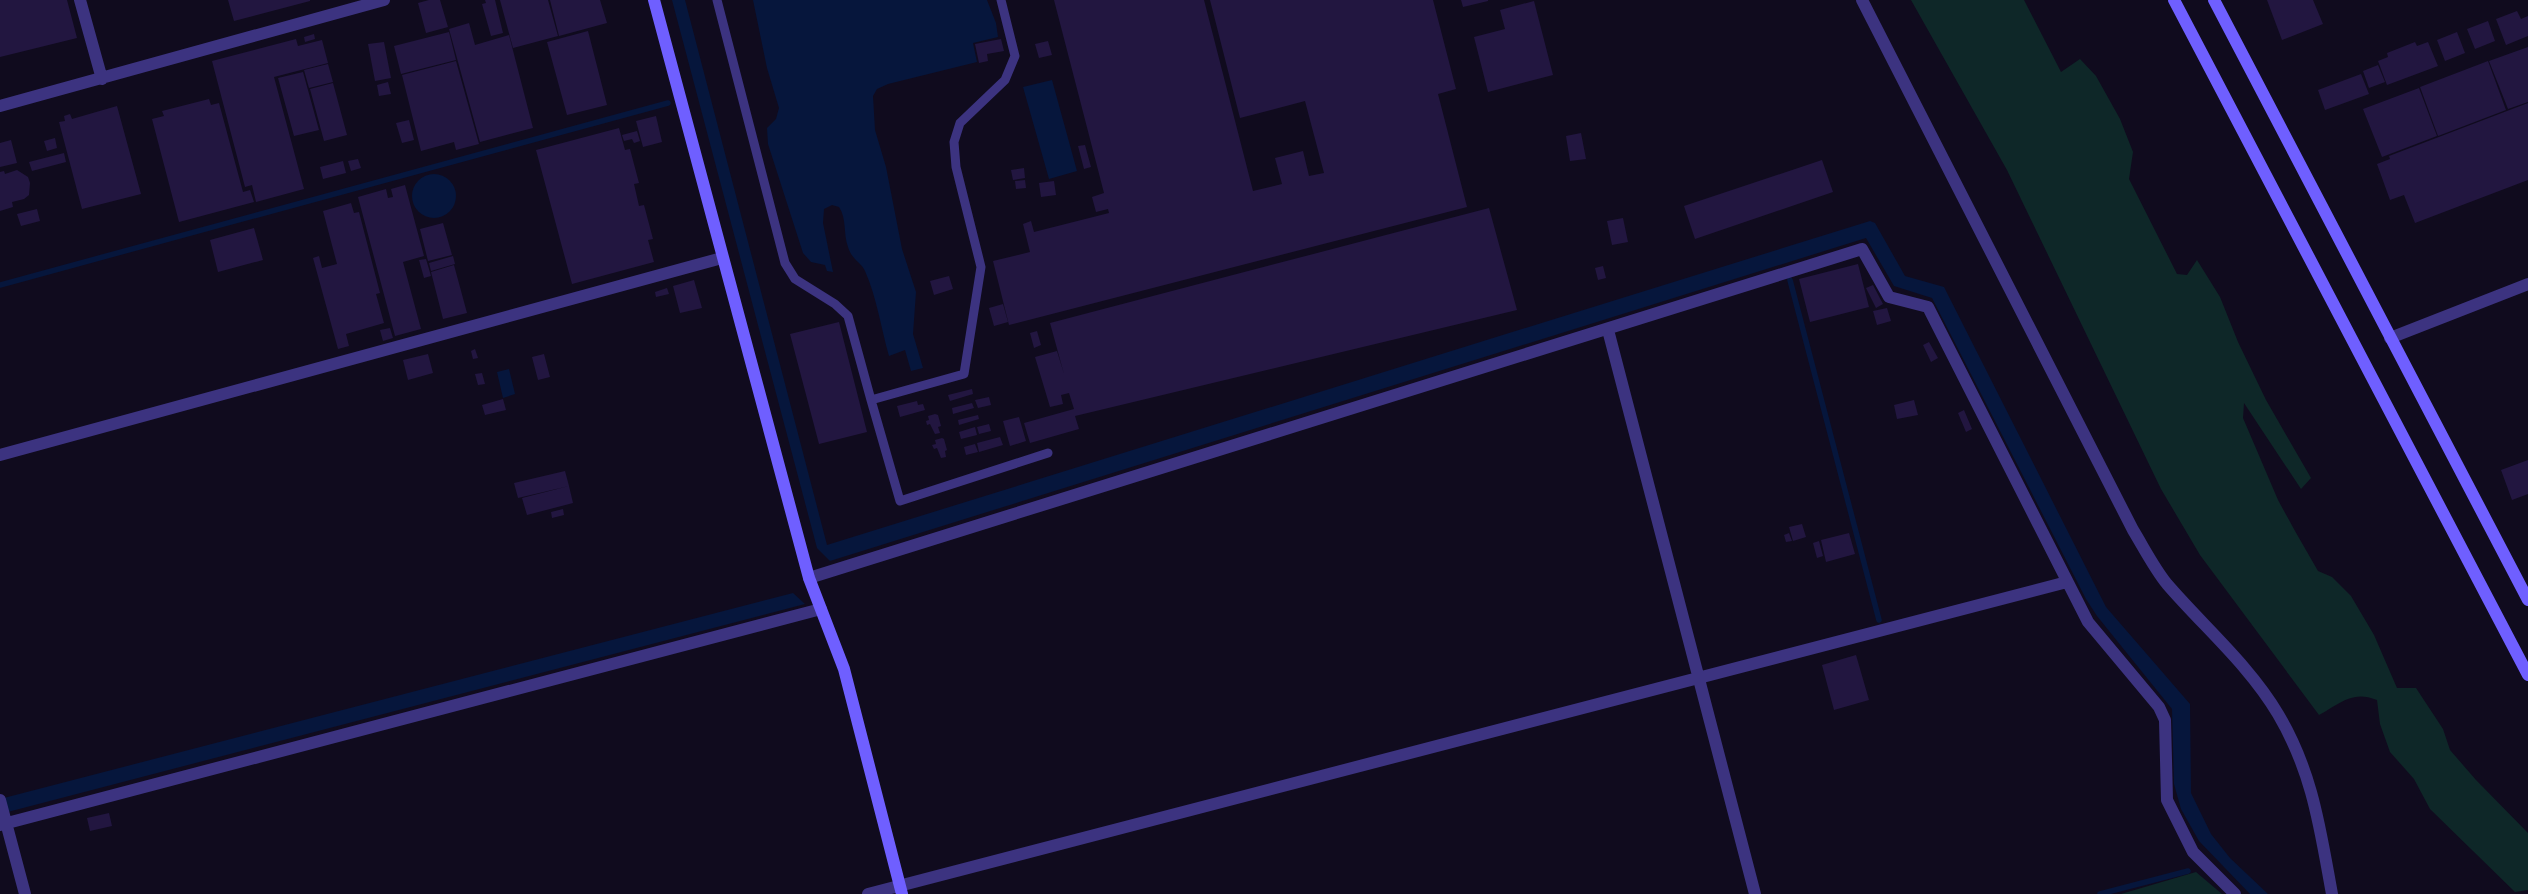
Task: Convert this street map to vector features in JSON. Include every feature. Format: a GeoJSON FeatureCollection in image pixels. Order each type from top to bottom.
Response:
{"type":"FeatureCollection","features":[{"type":"Feature","properties":{"kind":"street"},"geometry":{"type":"LineString","coordinates":[[80,0],[102,79]]}},
{"type":"Feature","properties":{"kind":"street"},"geometry":{"type":"LineString","coordinates":[[0,106],[102,79],[366,2],[384,0]]}},
{"type":"Feature","properties":{"kind":"street"},"geometry":{"type":"LineString","coordinates":[[654,0],[809,578],[844,669],[901,890]]}},
{"type":"Feature","properties":{"kind":"street"},"geometry":{"type":"LineString","coordinates":[[1862,0],[2133,530],[2166,582],[2251,677],[2278,714],[2301,759],[2316,802],[2332,894]]}},
{"type":"Feature","properties":{"kind":"street"},"geometry":{"type":"LineString","coordinates":[[2174,0],[2528,675]]}},
{"type":"Feature","properties":{"kind":"street"},"geometry":{"type":"LineString","coordinates":[[2214,0],[2528,600]]}},
{"type":"Feature","properties":{"kind":"street"},"geometry":{"type":"LineString","coordinates":[[809,578],[1608,330],[1862,249],[1890,297],[1928,307],[2088,622],[2160,707],[2165,720],[2167,800],[2193,852],[2235,894]]}},
{"type":"Feature","properties":{"kind":"street"},"geometry":{"type":"LineString","coordinates":[[0,455],[722,258]]}},
{"type":"Feature","properties":{"kind":"street"},"geometry":{"type":"LineString","coordinates":[[2390,338],[2528,284]]}},
{"type":"Feature","properties":{"kind":"street"},"geometry":{"type":"LineString","coordinates":[[1608,330],[1755,894]]}},
{"type":"Feature","properties":{"kind":"street"},"geometry":{"type":"LineString","coordinates":[[868,894],[901,890],[2068,582]]}},
{"type":"Feature","properties":{"kind":"street"},"geometry":{"type":"LineString","coordinates":[[3,824],[821,609]]}},
{"type":"Feature","properties":{"kind":"street"},"geometry":{"type":"LineString","coordinates":[[0,800],[3,824],[25,894]]}},
{"type":"Feature","properties":{"kind":"lane"},"geometry":{"type":"LineString","coordinates":[[717,0],[785,263],[796,279],[835,304],[848,316],[900,501],[1048,453]]}},
{"type":"Feature","properties":{"kind":"lane"},"geometry":{"type":"LineString","coordinates":[[871,400],[964,374],[981,267],[956,167],[954,142],[960,122],[1005,80],[1015,56],[1001,0]]}},
{"type":"Feature","properties":{"kind":"green space"},"geometry":{"type":"Polygon","coordinates":[[[1911,0],[2024,0],[2061,72],[2080,59],[2096,76],[2120,119],[2133,152],[2129,179],[2177,274],[2187,275],[2197,260],[2220,297],[2238,342],[2266,400],[2311,478],[2301,489],[2244,403],[2243,418],[2278,500],[2318,571],[2332,577],[2351,596],[2374,635],[2397,688],[2416,688],[2443,729],[2450,750],[2476,780],[2528,833],[2528,890],[2515,892],[2430,809],[2414,779],[2390,752],[2380,724],[2377,700],[2360,696],[2353,697],[2340,702],[2319,715],[2200,555],[2161,489],[2007,170],[1911,0]]]}},
{"type":"Feature","properties":{"kind":"green space"},"geometry":{"type":"Polygon","coordinates":[[[2196,872],[2222,894],[2121,894],[2196,872]]]}},
{"type":"Feature","properties":{"kind":"water"},"geometry":{"type":"Polygon","coordinates":[[[672,0],[685,0],[827,545],[1870,221],[1875,223],[1905,276],[1944,287],[2106,607],[2190,704],[2191,793],[2211,834],[2230,858],[2268,894],[2250,894],[2199,841],[2181,809],[2174,784],[2172,709],[2097,616],[2086,599],[1932,298],[1894,286],[1866,238],[830,561],[817,548],[672,0]]]}},
{"type":"Feature","properties":{"kind":"water"},"geometry":{"type":"Polygon","coordinates":[[[753,0],[987,0],[996,23],[998,37],[973,43],[977,62],[888,84],[877,89],[873,96],[875,130],[886,167],[902,249],[916,292],[913,334],[923,368],[911,371],[905,350],[889,356],[873,292],[863,268],[850,251],[843,216],[839,207],[832,205],[824,209],[823,223],[833,272],[827,271],[825,265],[811,262],[803,253],[768,144],[767,128],[776,119],[779,108],[767,68],[753,0]]]}},
{"type":"Feature","properties":{"kind":"water"},"geometry":{"type":"Polygon","coordinates":[[[1052,80],[1077,171],[1049,179],[1023,87],[1052,80]]]}},
{"type":"Feature","properties":{"kind":"water"},"geometry":{"type":"Polygon","coordinates":[[[438,174],[450,180],[455,187],[455,205],[450,212],[443,217],[430,218],[422,215],[415,208],[412,192],[415,184],[422,177],[438,174]]]}},
{"type":"Feature","properties":{"kind":"water"},"geometry":{"type":"Polygon","coordinates":[[[509,369],[515,394],[503,398],[497,372],[509,369]]]}},
{"type":"Feature","properties":{"kind":"water"},"geometry":{"type":"Polygon","coordinates":[[[793,593],[805,604],[0,814],[0,799],[793,593]]]}},
{"type":"Feature","properties":{"kind":"building"},"geometry":{"type":"Polygon","coordinates":[[[0,0],[67,0],[77,38],[0,57],[0,0]]]}},
{"type":"Feature","properties":{"kind":"building"},"geometry":{"type":"Polygon","coordinates":[[[228,0],[310,0],[310,1],[234,21],[228,0]]]}},
{"type":"Feature","properties":{"kind":"building"},"geometry":{"type":"Polygon","coordinates":[[[440,0],[448,27],[426,33],[418,3],[440,0]]]}},
{"type":"Feature","properties":{"kind":"building"},"geometry":{"type":"Polygon","coordinates":[[[485,0],[495,0],[503,33],[491,36],[482,4],[486,3],[485,0]]]}},
{"type":"Feature","properties":{"kind":"building"},"geometry":{"type":"Polygon","coordinates":[[[500,0],[548,0],[558,36],[513,48],[500,0]]]}},
{"type":"Feature","properties":{"kind":"building"},"geometry":{"type":"Polygon","coordinates":[[[550,0],[600,0],[607,23],[559,36],[550,0]]]}},
{"type":"Feature","properties":{"kind":"building"},"geometry":{"type":"Polygon","coordinates":[[[1054,0],[1204,0],[1253,191],[1282,184],[1275,158],[1303,151],[1309,176],[1324,173],[1305,101],[1240,118],[1210,0],[1433,0],[1456,89],[1438,94],[1467,207],[1009,325],[993,261],[1030,252],[1023,224],[1031,221],[1034,232],[1109,213],[1108,209],[1096,212],[1092,197],[1104,193],[1054,0]]]}},
{"type":"Feature","properties":{"kind":"building"},"geometry":{"type":"Polygon","coordinates":[[[1461,0],[1488,0],[1488,1],[1463,7],[1461,0]]]}},
{"type":"Feature","properties":{"kind":"building"},"geometry":{"type":"Polygon","coordinates":[[[2267,0],[2313,0],[2323,24],[2282,40],[2267,0]]]}},
{"type":"Feature","properties":{"kind":"building"},"geometry":{"type":"Polygon","coordinates":[[[1534,1],[1553,75],[1488,92],[1474,37],[1505,29],[1500,10],[1534,1]]]}},
{"type":"Feature","properties":{"kind":"building"},"geometry":{"type":"Polygon","coordinates":[[[2517,11],[2521,19],[2528,16],[2528,36],[2506,45],[2496,19],[2517,11]]]}},
{"type":"Feature","properties":{"kind":"building"},"geometry":{"type":"Polygon","coordinates":[[[2488,21],[2495,41],[2475,49],[2467,29],[2488,21]]]}},
{"type":"Feature","properties":{"kind":"building"},"geometry":{"type":"Polygon","coordinates":[[[469,23],[475,45],[509,35],[533,128],[480,142],[449,29],[469,23]]]}},
{"type":"Feature","properties":{"kind":"building"},"geometry":{"type":"Polygon","coordinates":[[[588,31],[607,105],[567,115],[547,42],[588,31]]]}},
{"type":"Feature","properties":{"kind":"building"},"geometry":{"type":"Polygon","coordinates":[[[449,32],[456,60],[401,74],[394,46],[449,32]]]}},
{"type":"Feature","properties":{"kind":"building"},"geometry":{"type":"Polygon","coordinates":[[[2457,32],[2465,53],[2445,61],[2437,40],[2457,32]]]}},
{"type":"Feature","properties":{"kind":"building"},"geometry":{"type":"Polygon","coordinates":[[[314,34],[315,39],[305,42],[304,37],[314,34]]]}},
{"type":"Feature","properties":{"kind":"building"},"geometry":{"type":"Polygon","coordinates":[[[296,39],[298,46],[322,40],[328,63],[274,77],[304,189],[256,202],[252,185],[245,187],[212,61],[296,39]]]}},
{"type":"Feature","properties":{"kind":"building"},"geometry":{"type":"Polygon","coordinates":[[[1001,39],[1004,51],[987,54],[988,61],[979,63],[975,44],[1001,39]]]}},
{"type":"Feature","properties":{"kind":"building"},"geometry":{"type":"Polygon","coordinates":[[[1048,41],[1052,55],[1039,58],[1035,44],[1048,41]]]}},
{"type":"Feature","properties":{"kind":"building"},"geometry":{"type":"Polygon","coordinates":[[[384,42],[391,78],[375,81],[368,44],[384,42]]]}},
{"type":"Feature","properties":{"kind":"building"},"geometry":{"type":"Polygon","coordinates":[[[2415,42],[2417,46],[2428,42],[2438,66],[2387,85],[2378,61],[2388,57],[2387,53],[2415,42]]]}},
{"type":"Feature","properties":{"kind":"building"},"geometry":{"type":"Polygon","coordinates":[[[2528,47],[2528,102],[2508,109],[2489,61],[2528,47]]]}},
{"type":"Feature","properties":{"kind":"building"},"geometry":{"type":"Polygon","coordinates":[[[456,61],[479,144],[456,150],[454,142],[421,151],[402,75],[456,61]]]}},
{"type":"Feature","properties":{"kind":"building"},"geometry":{"type":"Polygon","coordinates":[[[2488,61],[2506,110],[2438,136],[2420,87],[2488,61]]]}},
{"type":"Feature","properties":{"kind":"building"},"geometry":{"type":"Polygon","coordinates":[[[328,64],[333,82],[309,88],[304,70],[328,64]]]}},
{"type":"Feature","properties":{"kind":"building"},"geometry":{"type":"Polygon","coordinates":[[[2378,65],[2385,82],[2369,88],[2363,71],[2378,65]]]}},
{"type":"Feature","properties":{"kind":"building"},"geometry":{"type":"Polygon","coordinates":[[[303,72],[319,130],[294,136],[278,78],[303,72]]]}},
{"type":"Feature","properties":{"kind":"building"},"geometry":{"type":"Polygon","coordinates":[[[2361,74],[2369,94],[2325,110],[2318,90],[2361,74]]]}},
{"type":"Feature","properties":{"kind":"building"},"geometry":{"type":"Polygon","coordinates":[[[388,82],[391,94],[379,96],[377,85],[388,82]]]}},
{"type":"Feature","properties":{"kind":"building"},"geometry":{"type":"Polygon","coordinates":[[[333,83],[347,135],[324,141],[310,89],[333,83]]]}},
{"type":"Feature","properties":{"kind":"building"},"geometry":{"type":"Polygon","coordinates":[[[2419,88],[2437,136],[2382,157],[2363,109],[2419,88]]]}},
{"type":"Feature","properties":{"kind":"building"},"geometry":{"type":"Polygon","coordinates":[[[209,99],[211,105],[219,103],[243,192],[250,190],[254,202],[179,222],[152,119],[164,116],[162,111],[209,99]]]}},
{"type":"Feature","properties":{"kind":"building"},"geometry":{"type":"Polygon","coordinates":[[[2528,103],[2528,180],[2415,223],[2404,195],[2390,200],[2377,164],[2390,159],[2389,156],[2528,103]]]}},
{"type":"Feature","properties":{"kind":"building"},"geometry":{"type":"Polygon","coordinates":[[[117,106],[141,194],[82,209],[59,122],[65,121],[64,116],[70,114],[72,119],[117,106]]]}},
{"type":"Feature","properties":{"kind":"building"},"geometry":{"type":"Polygon","coordinates":[[[656,116],[662,142],[643,147],[636,121],[656,116]]]}},
{"type":"Feature","properties":{"kind":"building"},"geometry":{"type":"Polygon","coordinates":[[[409,120],[414,140],[402,143],[396,123],[409,120]]]}},
{"type":"Feature","properties":{"kind":"building"},"geometry":{"type":"Polygon","coordinates":[[[619,128],[625,150],[630,149],[639,183],[634,184],[639,206],[644,205],[653,239],[648,240],[654,262],[572,284],[536,150],[619,128]]]}},
{"type":"Feature","properties":{"kind":"building"},"geometry":{"type":"Polygon","coordinates":[[[637,131],[640,141],[634,143],[632,139],[624,141],[622,135],[637,131]]]}},
{"type":"Feature","properties":{"kind":"building"},"geometry":{"type":"Polygon","coordinates":[[[1581,133],[1586,159],[1570,161],[1566,136],[1581,133]]]}},
{"type":"Feature","properties":{"kind":"building"},"geometry":{"type":"Polygon","coordinates":[[[55,138],[57,148],[47,151],[44,141],[55,138]]]}},
{"type":"Feature","properties":{"kind":"building"},"geometry":{"type":"Polygon","coordinates":[[[11,140],[17,163],[0,167],[0,143],[11,140]]]}},
{"type":"Feature","properties":{"kind":"building"},"geometry":{"type":"Polygon","coordinates":[[[1085,145],[1091,167],[1084,169],[1078,146],[1085,145]]]}},
{"type":"Feature","properties":{"kind":"building"},"geometry":{"type":"Polygon","coordinates":[[[64,153],[66,162],[32,171],[29,162],[64,153]]]}},
{"type":"Feature","properties":{"kind":"building"},"geometry":{"type":"Polygon","coordinates":[[[358,159],[361,168],[351,171],[348,161],[358,159]]]}},
{"type":"Feature","properties":{"kind":"building"},"geometry":{"type":"Polygon","coordinates":[[[1822,160],[1833,192],[1695,239],[1684,206],[1822,160]]]}},
{"type":"Feature","properties":{"kind":"building"},"geometry":{"type":"Polygon","coordinates":[[[343,161],[346,173],[323,179],[320,167],[343,161]]]}},
{"type":"Feature","properties":{"kind":"building"},"geometry":{"type":"Polygon","coordinates":[[[1024,168],[1025,178],[1013,180],[1011,170],[1024,168]]]}},
{"type":"Feature","properties":{"kind":"building"},"geometry":{"type":"Polygon","coordinates":[[[17,170],[28,177],[30,183],[29,195],[24,199],[12,202],[13,207],[0,211],[0,172],[4,171],[5,174],[17,170]]]}},
{"type":"Feature","properties":{"kind":"building"},"geometry":{"type":"Polygon","coordinates":[[[1025,180],[1026,188],[1016,189],[1015,181],[1025,180]]]}},
{"type":"Feature","properties":{"kind":"building"},"geometry":{"type":"Polygon","coordinates":[[[1054,181],[1056,195],[1041,197],[1039,183],[1054,181]]]}},
{"type":"Feature","properties":{"kind":"building"},"geometry":{"type":"Polygon","coordinates":[[[405,185],[424,256],[403,262],[421,329],[395,336],[358,197],[386,189],[388,198],[393,197],[391,189],[405,185]]]}},
{"type":"Feature","properties":{"kind":"building"},"geometry":{"type":"Polygon","coordinates":[[[351,203],[354,213],[359,212],[380,293],[376,294],[384,323],[346,334],[349,346],[338,349],[313,258],[319,256],[322,268],[337,264],[323,211],[351,203]]]}},
{"type":"Feature","properties":{"kind":"building"},"geometry":{"type":"Polygon","coordinates":[[[1489,208],[1517,310],[1075,416],[1079,429],[1030,443],[1024,423],[1074,409],[1069,393],[1061,395],[1063,404],[1050,407],[1035,357],[1057,351],[1064,374],[1050,323],[1489,208]]]}},
{"type":"Feature","properties":{"kind":"building"},"geometry":{"type":"Polygon","coordinates":[[[37,209],[40,221],[21,226],[17,214],[37,209]]]}},
{"type":"Feature","properties":{"kind":"building"},"geometry":{"type":"Polygon","coordinates":[[[1623,218],[1628,242],[1612,245],[1607,221],[1623,218]]]}},
{"type":"Feature","properties":{"kind":"building"},"geometry":{"type":"Polygon","coordinates":[[[443,223],[452,255],[428,261],[420,229],[443,223]]]}},
{"type":"Feature","properties":{"kind":"building"},"geometry":{"type":"Polygon","coordinates":[[[254,228],[263,260],[218,272],[210,240],[254,228]]]}},
{"type":"Feature","properties":{"kind":"building"},"geometry":{"type":"Polygon","coordinates":[[[453,256],[455,264],[431,271],[429,263],[453,256]]]}},
{"type":"Feature","properties":{"kind":"building"},"geometry":{"type":"Polygon","coordinates":[[[426,259],[431,276],[424,278],[419,260],[426,259]]]}},
{"type":"Feature","properties":{"kind":"building"},"geometry":{"type":"Polygon","coordinates":[[[1858,264],[1869,307],[1810,322],[1799,279],[1858,264]]]}},
{"type":"Feature","properties":{"kind":"building"},"geometry":{"type":"Polygon","coordinates":[[[454,265],[467,313],[443,319],[431,272],[454,265]]]}},
{"type":"Feature","properties":{"kind":"building"},"geometry":{"type":"Polygon","coordinates":[[[1603,266],[1606,278],[1598,280],[1595,268],[1603,266]]]}},
{"type":"Feature","properties":{"kind":"building"},"geometry":{"type":"Polygon","coordinates":[[[949,276],[953,289],[934,295],[930,281],[949,276]]]}},
{"type":"Feature","properties":{"kind":"building"},"geometry":{"type":"Polygon","coordinates":[[[694,280],[702,308],[680,313],[673,286],[694,280]]]}},
{"type":"Feature","properties":{"kind":"building"},"geometry":{"type":"Polygon","coordinates":[[[1873,285],[1883,304],[1876,308],[1866,288],[1873,285]]]}},
{"type":"Feature","properties":{"kind":"building"},"geometry":{"type":"Polygon","coordinates":[[[667,288],[669,294],[656,297],[655,292],[667,288]]]}},
{"type":"Feature","properties":{"kind":"building"},"geometry":{"type":"Polygon","coordinates":[[[1003,304],[1008,322],[994,326],[989,308],[1003,304]]]}},
{"type":"Feature","properties":{"kind":"building"},"geometry":{"type":"Polygon","coordinates":[[[1887,308],[1891,321],[1877,325],[1873,311],[1887,308]]]}},
{"type":"Feature","properties":{"kind":"building"},"geometry":{"type":"Polygon","coordinates":[[[839,322],[867,432],[819,444],[790,334],[839,322]]]}},
{"type":"Feature","properties":{"kind":"building"},"geometry":{"type":"Polygon","coordinates":[[[390,328],[393,338],[383,341],[380,330],[390,328]]]}},
{"type":"Feature","properties":{"kind":"building"},"geometry":{"type":"Polygon","coordinates":[[[1037,331],[1041,345],[1034,348],[1030,333],[1037,331]]]}},
{"type":"Feature","properties":{"kind":"building"},"geometry":{"type":"Polygon","coordinates":[[[1929,342],[1938,358],[1931,362],[1923,345],[1929,342]]]}},
{"type":"Feature","properties":{"kind":"building"},"geometry":{"type":"Polygon","coordinates":[[[475,349],[478,358],[473,359],[471,351],[475,349]]]}},
{"type":"Feature","properties":{"kind":"building"},"geometry":{"type":"Polygon","coordinates":[[[428,354],[433,373],[408,380],[403,360],[428,354]]]}},
{"type":"Feature","properties":{"kind":"building"},"geometry":{"type":"Polygon","coordinates":[[[544,354],[550,377],[538,380],[532,357],[544,354]]]}},
{"type":"Feature","properties":{"kind":"building"},"geometry":{"type":"Polygon","coordinates":[[[482,373],[485,384],[478,385],[475,374],[482,373]]]}},
{"type":"Feature","properties":{"kind":"building"},"geometry":{"type":"Polygon","coordinates":[[[972,389],[973,394],[950,401],[948,395],[972,389]]]}},
{"type":"Feature","properties":{"kind":"building"},"geometry":{"type":"Polygon","coordinates":[[[989,397],[991,405],[978,408],[975,400],[989,397]]]}},
{"type":"Feature","properties":{"kind":"building"},"geometry":{"type":"Polygon","coordinates":[[[503,399],[506,410],[485,415],[482,405],[503,399]]]}},
{"type":"Feature","properties":{"kind":"building"},"geometry":{"type":"Polygon","coordinates":[[[1914,400],[1918,415],[1897,419],[1894,405],[1914,400]]]}},
{"type":"Feature","properties":{"kind":"building"},"geometry":{"type":"Polygon","coordinates":[[[917,401],[918,405],[923,404],[925,410],[900,417],[897,406],[917,401]]]}},
{"type":"Feature","properties":{"kind":"building"},"geometry":{"type":"Polygon","coordinates":[[[972,403],[974,408],[953,414],[952,408],[972,403]]]}},
{"type":"Feature","properties":{"kind":"building"},"geometry":{"type":"Polygon","coordinates":[[[1964,410],[1972,429],[1966,432],[1958,413],[1964,410]]]}},
{"type":"Feature","properties":{"kind":"building"},"geometry":{"type":"Polygon","coordinates":[[[938,415],[941,426],[938,427],[940,433],[935,434],[930,424],[927,425],[926,421],[929,420],[928,416],[938,415]]]}},
{"type":"Feature","properties":{"kind":"building"},"geometry":{"type":"Polygon","coordinates":[[[978,415],[979,419],[959,425],[958,420],[978,415]]]}},
{"type":"Feature","properties":{"kind":"building"},"geometry":{"type":"Polygon","coordinates":[[[1019,417],[1026,441],[1010,446],[1003,421],[1019,417]]]}},
{"type":"Feature","properties":{"kind":"building"},"geometry":{"type":"Polygon","coordinates":[[[989,424],[991,431],[979,434],[977,427],[989,424]]]}},
{"type":"Feature","properties":{"kind":"building"},"geometry":{"type":"Polygon","coordinates":[[[975,427],[977,435],[961,439],[959,432],[975,427]]]}},
{"type":"Feature","properties":{"kind":"building"},"geometry":{"type":"Polygon","coordinates":[[[1000,437],[1003,445],[979,452],[977,443],[1000,437]]]}},
{"type":"Feature","properties":{"kind":"building"},"geometry":{"type":"Polygon","coordinates":[[[942,438],[947,450],[945,451],[946,457],[941,458],[937,448],[934,449],[932,445],[936,444],[935,440],[942,438]]]}},
{"type":"Feature","properties":{"kind":"building"},"geometry":{"type":"Polygon","coordinates":[[[975,444],[978,452],[966,455],[964,447],[975,444]]]}},
{"type":"Feature","properties":{"kind":"building"},"geometry":{"type":"Polygon","coordinates":[[[2528,460],[2528,494],[2512,500],[2501,470],[2528,460]]]}},
{"type":"Feature","properties":{"kind":"building"},"geometry":{"type":"Polygon","coordinates":[[[565,471],[569,486],[518,498],[514,483],[565,471]]]}},
{"type":"Feature","properties":{"kind":"building"},"geometry":{"type":"Polygon","coordinates":[[[569,486],[573,503],[527,515],[522,498],[569,486]]]}},
{"type":"Feature","properties":{"kind":"building"},"geometry":{"type":"Polygon","coordinates":[[[563,509],[564,515],[552,518],[551,512],[563,509]]]}},
{"type":"Feature","properties":{"kind":"building"},"geometry":{"type":"Polygon","coordinates":[[[1802,524],[1806,537],[1793,541],[1789,527],[1802,524]]]}},
{"type":"Feature","properties":{"kind":"building"},"geometry":{"type":"Polygon","coordinates":[[[1789,533],[1792,541],[1786,542],[1784,535],[1789,533]]]}},
{"type":"Feature","properties":{"kind":"building"},"geometry":{"type":"Polygon","coordinates":[[[1849,533],[1855,554],[1826,562],[1821,540],[1849,533]]]}},
{"type":"Feature","properties":{"kind":"building"},"geometry":{"type":"Polygon","coordinates":[[[1819,541],[1823,556],[1817,558],[1813,543],[1819,541]]]}},
{"type":"Feature","properties":{"kind":"building"},"geometry":{"type":"Polygon","coordinates":[[[1856,655],[1869,700],[1834,710],[1822,665],[1856,655]]]}},
{"type":"Feature","properties":{"kind":"building"},"geometry":{"type":"Polygon","coordinates":[[[109,813],[112,826],[90,831],[87,818],[109,813]]]}},
{"type":"Feature","properties":{"kind":"waterway"},"geometry":{"type":"LineString","coordinates":[[0,285],[668,103]]}},
{"type":"Feature","properties":{"kind":"waterway"},"geometry":{"type":"LineString","coordinates":[[1790,280],[1879,620]]}},
{"type":"Feature","properties":{"kind":"waterway"},"geometry":{"type":"LineString","coordinates":[[2100,894],[2188,871]]}}]}
